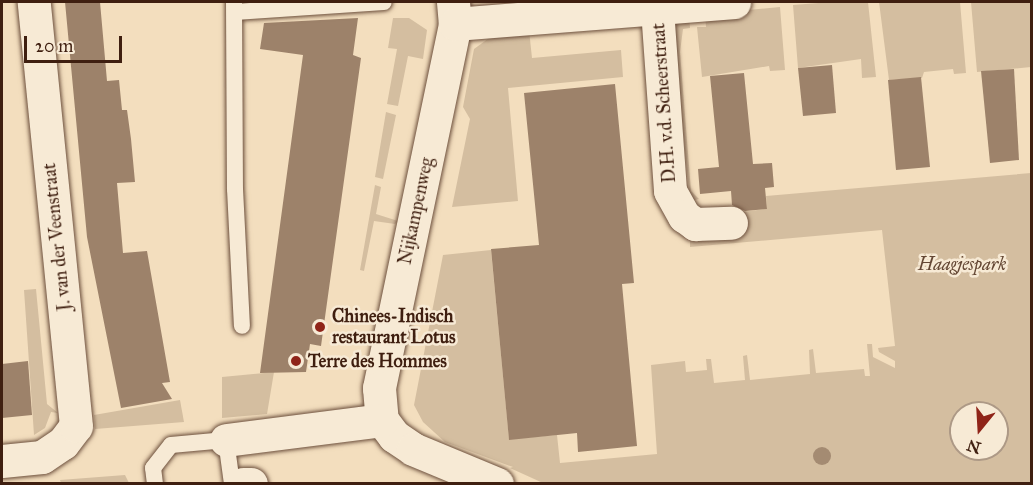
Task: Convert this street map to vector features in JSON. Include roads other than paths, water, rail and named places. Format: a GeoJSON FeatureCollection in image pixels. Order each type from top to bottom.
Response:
{"type":"FeatureCollection","features":[{"type":"Feature","properties":{"kind":"street","name":"J. van der Veenstraat"},"geometry":{"type":"LineString","coordinates":[[2,460],[42,457],[63,443],[76,426],[34,2]]}},
{"type":"Feature","properties":{"kind":"street","name":"D.H. v.d. Scheerstraat"},"geometry":{"type":"LineString","coordinates":[[454,13],[657,9],[734,2]]}},
{"type":"Feature","properties":{"kind":"street","name":"D.H. v.d. Scheerstraat"},"geometry":{"type":"LineString","coordinates":[[657,9],[670,191],[684,216],[695,224],[731,223]]}},
{"type":"Feature","properties":{"kind":"street","name":"Nijkampenweg"},"geometry":{"type":"LineString","coordinates":[[382,420],[379,388],[454,13]]}},
{"type":"Feature","properties":{"kind":"street"},"geometry":{"type":"LineString","coordinates":[[226,440],[382,420],[394,436],[412,449],[497,483]]}},
{"type":"Feature","properties":{"kind":"street"},"geometry":{"type":"LineString","coordinates":[[243,483],[251,483]]}},
{"type":"Feature","properties":{"kind":"lane"},"geometry":{"type":"LineString","coordinates":[[242,326],[235,189],[234,7],[384,2]]}},
{"type":"Feature","properties":{"kind":"lane"},"geometry":{"type":"LineString","coordinates":[[155,483],[153,468],[171,446],[226,440],[232,483]]}},
{"type":"Feature","properties":{"kind":"place","name":"Chinees-Indisch restaurant Lotus"},"geometry":{"type":"Point","coordinates":[320,327]}},
{"type":"Feature","properties":{"kind":"place","name":"Terre des Hommes"},"geometry":{"type":"Point","coordinates":[296,361]}},
{"type":"Feature","properties":{"kind":"park label","name":"Haagjespark"},"geometry":{"type":"Point","coordinates":[962,264]}}]}
